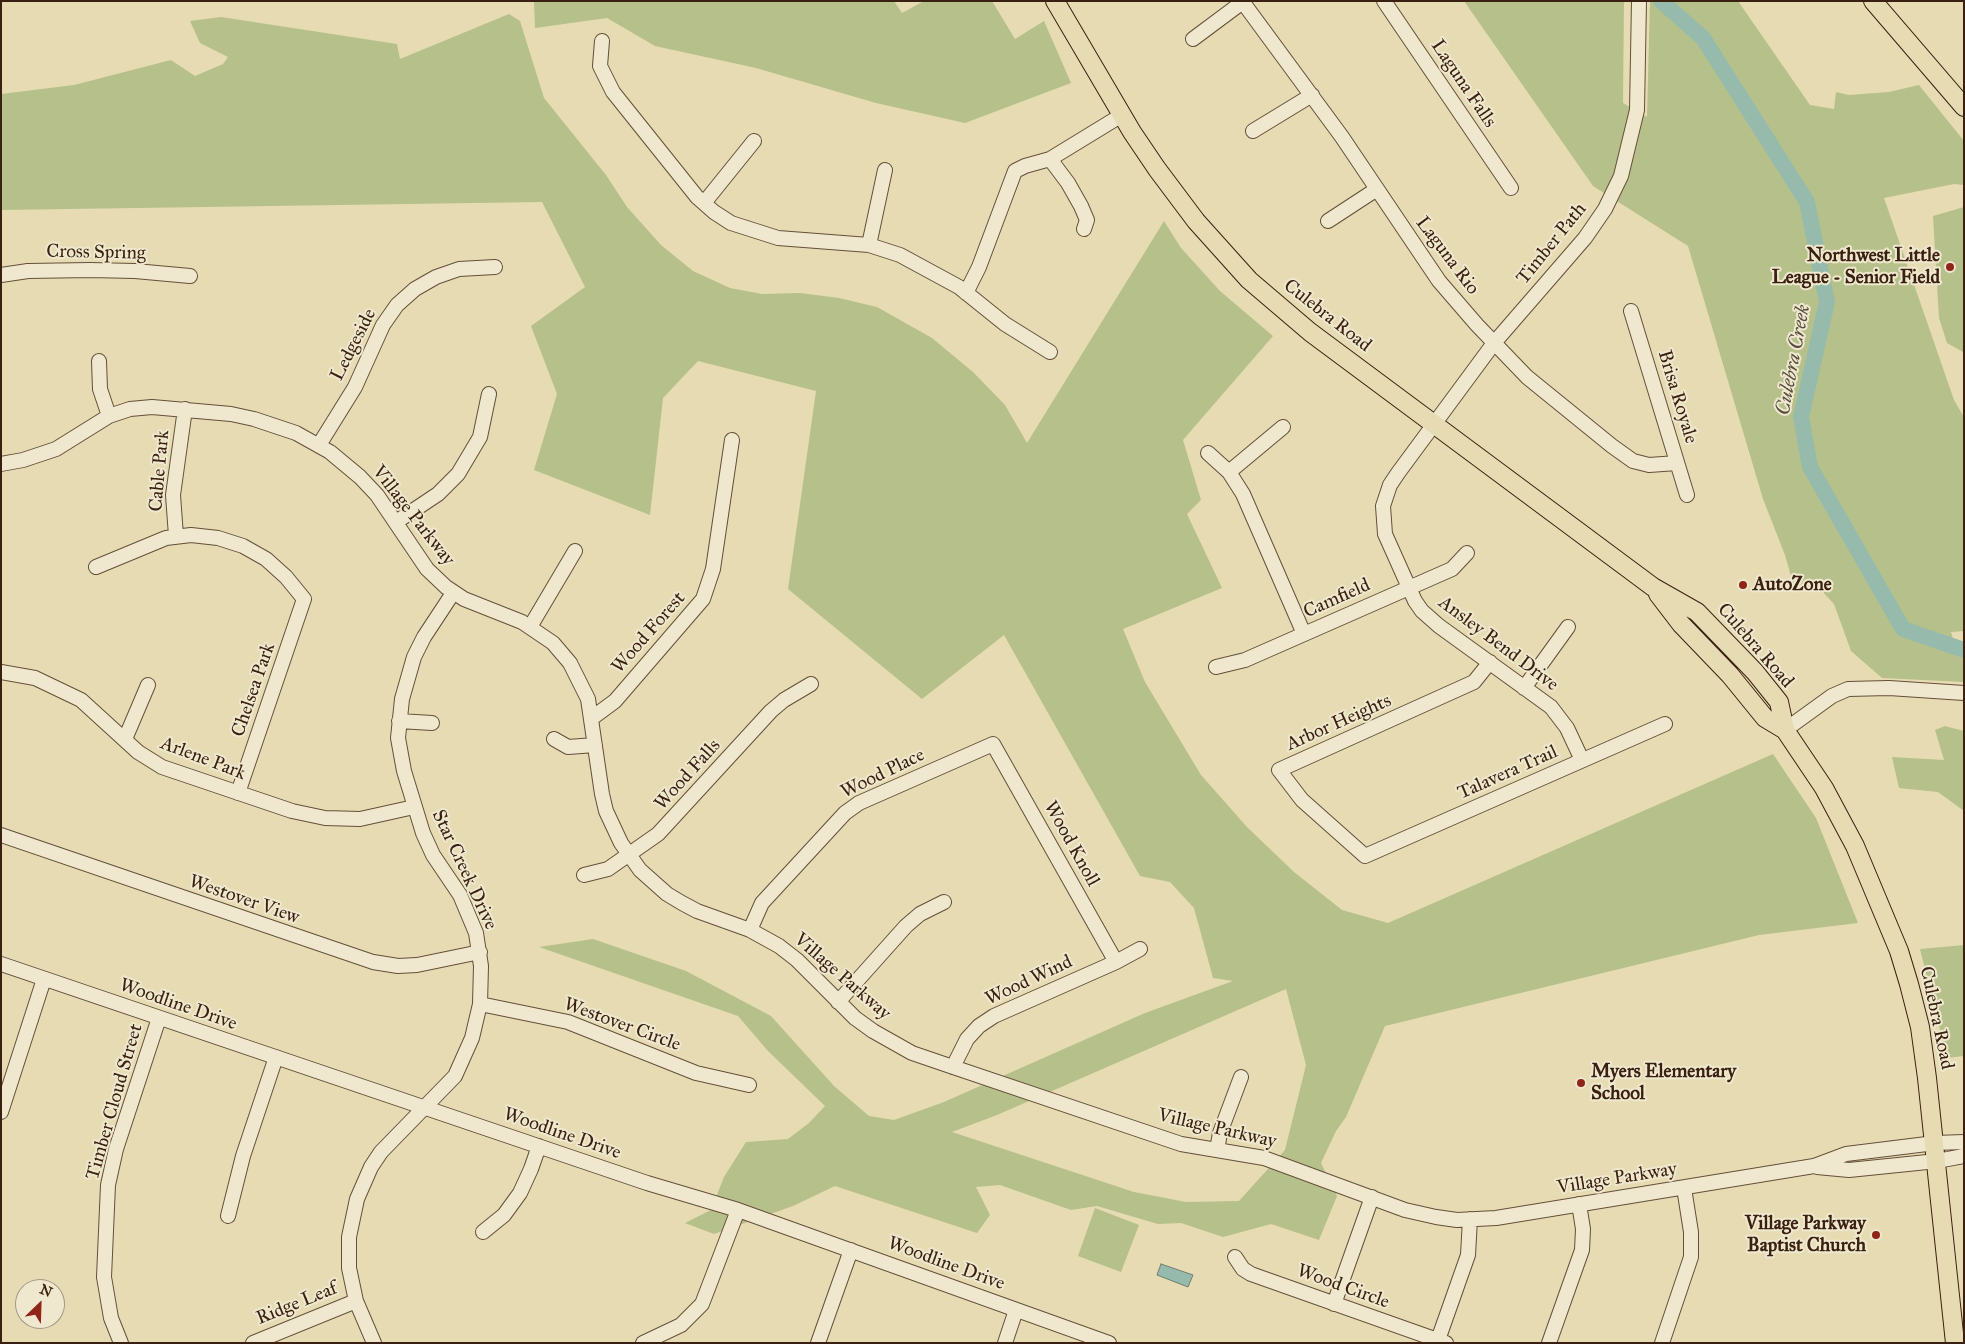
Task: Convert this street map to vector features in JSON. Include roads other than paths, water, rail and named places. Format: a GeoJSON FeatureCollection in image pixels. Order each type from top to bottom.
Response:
{"type":"FeatureCollection","features":[{"type":"Feature","properties":{"kind":"main road","name":"Culebra Road"},"geometry":{"type":"LineString","coordinates":[[1054,1],[1122,115],[1157,169],[1193,217],[1249,280],[1310,332],[1653,587],[1697,612],[1779,702],[1785,730],[1828,796],[1855,846],[1899,950],[1920,1027],[1937,1161],[1955,1343]]}},
{"type":"Feature","properties":{"kind":"main road"},"geometry":{"type":"LineString","coordinates":[[1873,1],[1964,107]]}},
{"type":"Feature","properties":{"kind":"street","name":"Laguna Falls"},"geometry":{"type":"LineString","coordinates":[[1384,1],[1511,188]]}},
{"type":"Feature","properties":{"kind":"street","name":"Timber Path"},"geometry":{"type":"LineString","coordinates":[[1434,424],[1494,343],[1585,238],[1604,209],[1621,176],[1637,110],[1639,1]]}},
{"type":"Feature","properties":{"kind":"street"},"geometry":{"type":"LineString","coordinates":[[1193,39],[1243,2]]}},
{"type":"Feature","properties":{"kind":"street","name":"Laguna Rio"},"geometry":{"type":"LineString","coordinates":[[1243,2],[1312,95],[1440,281],[1494,343],[1527,377],[1562,408],[1634,461],[1649,465],[1677,463]]}},
{"type":"Feature","properties":{"kind":"street"},"geometry":{"type":"LineString","coordinates":[[602,41],[600,66],[613,92],[663,157],[704,203],[731,223],[778,238],[869,245],[900,254],[966,293],[1005,324],[1050,352]]}},
{"type":"Feature","properties":{"kind":"street"},"geometry":{"type":"LineString","coordinates":[[1253,131],[1312,95]]}},
{"type":"Feature","properties":{"kind":"street"},"geometry":{"type":"LineString","coordinates":[[966,293],[983,258],[1015,171],[1025,166],[1050,160],[1122,115]]}},
{"type":"Feature","properties":{"kind":"street"},"geometry":{"type":"LineString","coordinates":[[704,203],[754,142]]}},
{"type":"Feature","properties":{"kind":"street"},"geometry":{"type":"LineString","coordinates":[[1050,160],[1068,183],[1087,220],[1084,229]]}},
{"type":"Feature","properties":{"kind":"street"},"geometry":{"type":"LineString","coordinates":[[869,245],[885,170]]}},
{"type":"Feature","properties":{"kind":"street"},"geometry":{"type":"LineString","coordinates":[[1328,221],[1377,188]]}},
{"type":"Feature","properties":{"kind":"street","name":"Ledgeside"},"geometry":{"type":"LineString","coordinates":[[319,446],[355,387],[383,325],[406,296],[425,282],[447,272],[471,267],[495,267]]}},
{"type":"Feature","properties":{"kind":"street","name":"Cross Spring"},"geometry":{"type":"LineString","coordinates":[[1,275],[28,271],[90,270],[135,271],[190,276]]}},
{"type":"Feature","properties":{"kind":"street","name":"Brisa Royale"},"geometry":{"type":"LineString","coordinates":[[1631,310],[1687,495]]}},
{"type":"Feature","properties":{"kind":"street"},"geometry":{"type":"LineString","coordinates":[[99,361],[100,389],[109,416]]}},
{"type":"Feature","properties":{"kind":"street"},"geometry":{"type":"LineString","coordinates":[[396,522],[438,494],[467,462],[484,423],[489,394]]}},
{"type":"Feature","properties":{"kind":"street","name":"Village Parkway"},"geometry":{"type":"LineString","coordinates":[[1,464],[23,460],[56,448],[109,416],[141,408],[185,410],[254,419],[288,430],[319,446],[342,461],[360,477],[396,522],[427,569],[453,593],[530,627],[553,643],[570,663],[584,686],[592,718],[600,785],[606,811],[629,856],[653,882],[682,903],[698,911],[750,930],[780,946],[867,1027],[892,1043],[954,1068],[1181,1144],[1264,1158],[1428,1216],[1470,1219],[1496,1218],[1814,1166],[1846,1154],[1935,1143],[1964,1142]]}},
{"type":"Feature","properties":{"kind":"street","name":"Cable Park"},"geometry":{"type":"LineString","coordinates":[[176,536],[173,495],[185,410]]}},
{"type":"Feature","properties":{"kind":"street","name":"Ansley Bend Drive"},"geometry":{"type":"LineString","coordinates":[[1434,424],[1394,479],[1383,506],[1385,534],[1418,606],[1430,618],[1558,715],[1567,728],[1582,760]]}},
{"type":"Feature","properties":{"kind":"street"},"geometry":{"type":"LineString","coordinates":[[1229,472],[1283,427]]}},
{"type":"Feature","properties":{"kind":"street","name":"Wood Forest"},"geometry":{"type":"LineString","coordinates":[[592,718],[614,701],[692,614],[707,592],[713,569],[732,440]]}},
{"type":"Feature","properties":{"kind":"street"},"geometry":{"type":"LineString","coordinates":[[1208,453],[1229,472],[1243,494],[1304,634]]}},
{"type":"Feature","properties":{"kind":"street"},"geometry":{"type":"LineString","coordinates":[[96,567],[154,541],[176,536]]}},
{"type":"Feature","properties":{"kind":"street","name":"Chelsea Park"},"geometry":{"type":"LineString","coordinates":[[176,536],[218,538],[249,549],[276,567],[304,599],[238,793]]}},
{"type":"Feature","properties":{"kind":"street"},"geometry":{"type":"LineString","coordinates":[[530,627],[575,551]]}},
{"type":"Feature","properties":{"kind":"street","name":"Camfield"},"geometry":{"type":"LineString","coordinates":[[1216,667],[1245,660],[1452,569],[1467,553]]}},
{"type":"Feature","properties":{"kind":"street","name":"Star Creek Drive"},"geometry":{"type":"LineString","coordinates":[[374,1343],[356,1301],[349,1268],[348,1251],[352,1218],[357,1199],[371,1167],[381,1152],[455,1076],[472,1038],[480,1004],[480,952],[476,933],[452,882],[434,854],[414,807],[399,752],[399,721],[403,692],[414,657],[424,637],[453,593]]}},
{"type":"Feature","properties":{"kind":"street"},"geometry":{"type":"LineString","coordinates":[[1524,688],[1568,627]]}},
{"type":"Feature","properties":{"kind":"street","name":"Arbor Heights"},"geometry":{"type":"LineString","coordinates":[[1365,856],[1302,800],[1279,770],[1474,682],[1490,662]]}},
{"type":"Feature","properties":{"kind":"street","name":"Arlene Park"},"geometry":{"type":"LineString","coordinates":[[1,672],[35,678],[60,688],[89,706],[138,752],[162,767],[292,811],[325,818],[360,819],[414,807]]}},
{"type":"Feature","properties":{"kind":"street","name":"Wood Falls"},"geometry":{"type":"LineString","coordinates":[[584,875],[608,870],[629,856],[666,826],[771,711],[784,700],[810,684]]}},
{"type":"Feature","properties":{"kind":"street"},"geometry":{"type":"LineString","coordinates":[[125,739],[148,685]]}},
{"type":"Feature","properties":{"kind":"street"},"geometry":{"type":"LineString","coordinates":[[1785,730],[1832,696],[1848,689],[1872,688],[1964,693]]}},
{"type":"Feature","properties":{"kind":"street"},"geometry":{"type":"LineString","coordinates":[[399,721],[432,723]]}},
{"type":"Feature","properties":{"kind":"street","name":"Talavera Trail"},"geometry":{"type":"LineString","coordinates":[[1365,856],[1665,724]]}},
{"type":"Feature","properties":{"kind":"street"},"geometry":{"type":"LineString","coordinates":[[554,739],[568,747],[595,745]]}},
{"type":"Feature","properties":{"kind":"street","name":"Wood Place"},"geometry":{"type":"LineString","coordinates":[[750,930],[762,903],[845,812],[859,803],[993,744]]}},
{"type":"Feature","properties":{"kind":"street","name":"Wood Knoll"},"geometry":{"type":"LineString","coordinates":[[993,744],[1116,962]]}},
{"type":"Feature","properties":{"kind":"street","name":"Westover View"},"geometry":{"type":"LineString","coordinates":[[1,835],[373,962],[398,966],[417,965],[480,952]]}},
{"type":"Feature","properties":{"kind":"street"},"geometry":{"type":"LineString","coordinates":[[838,1002],[906,926],[920,914],[944,902]]}},
{"type":"Feature","properties":{"kind":"street","name":"Wood Wind"},"geometry":{"type":"LineString","coordinates":[[954,1068],[967,1039],[979,1026],[994,1016],[1140,950]]}},
{"type":"Feature","properties":{"kind":"street","name":"Woodline Drive"},"geometry":{"type":"LineString","coordinates":[[1,964],[424,1108],[738,1210],[1109,1343]]}},
{"type":"Feature","properties":{"kind":"street"},"geometry":{"type":"LineString","coordinates":[[1,1112],[44,979]]}},
{"type":"Feature","properties":{"kind":"street","name":"Westover Circle"},"geometry":{"type":"LineString","coordinates":[[480,1004],[568,1022],[696,1073],[749,1085]]}},
{"type":"Feature","properties":{"kind":"street","name":"Timber Cloud Street"},"geometry":{"type":"LineString","coordinates":[[121,1343],[111,1318],[104,1277],[107,1192],[116,1149],[159,1018]]}},
{"type":"Feature","properties":{"kind":"street"},"geometry":{"type":"LineString","coordinates":[[228,1216],[243,1156],[276,1057]]}},
{"type":"Feature","properties":{"kind":"street"},"geometry":{"type":"LineString","coordinates":[[1217,1150],[1220,1133],[1241,1077]]}},
{"type":"Feature","properties":{"kind":"street"},"geometry":{"type":"LineString","coordinates":[[484,1232],[504,1214],[520,1193],[539,1146]]}},
{"type":"Feature","properties":{"kind":"street","name":"Village Parkway"},"geometry":{"type":"LineString","coordinates":[[1814,1166],[1849,1170],[1937,1161],[1964,1156]]}},
{"type":"Feature","properties":{"kind":"street"},"geometry":{"type":"LineString","coordinates":[[1662,1343],[1691,1257],[1691,1232],[1684,1188]]}},
{"type":"Feature","properties":{"kind":"street"},"geometry":{"type":"LineString","coordinates":[[1334,1304],[1372,1197]]}},
{"type":"Feature","properties":{"kind":"street"},"geometry":{"type":"LineString","coordinates":[[1549,1343],[1582,1250],[1583,1229],[1579,1204]]}},
{"type":"Feature","properties":{"kind":"street"},"geometry":{"type":"LineString","coordinates":[[643,1343],[681,1325],[702,1304],[738,1210]]}},
{"type":"Feature","properties":{"kind":"street"},"geometry":{"type":"LineString","coordinates":[[1442,1341],[1468,1255],[1470,1219]]}},
{"type":"Feature","properties":{"kind":"street"},"geometry":{"type":"LineString","coordinates":[[818,1343],[851,1250]]}},
{"type":"Feature","properties":{"kind":"street","name":"Wood Circle"},"geometry":{"type":"LineString","coordinates":[[1235,1257],[1243,1269],[1251,1274],[1442,1341]]}},
{"type":"Feature","properties":{"kind":"street","name":"Ridge Leaf"},"geometry":{"type":"LineString","coordinates":[[253,1343],[356,1301]]}},
{"type":"Feature","properties":{"kind":"street"},"geometry":{"type":"LineString","coordinates":[[1005,1343],[1016,1310]]}},
{"type":"Feature","properties":{"kind":"waterway","name":"Culebra Creek"},"geometry":{"type":"LineString","coordinates":[[1661,1],[1703,38],[1807,202],[1827,302],[1801,417],[1810,467],[1903,629],[1964,650]]}},
{"type":"Feature","properties":{"kind":"place","name":"Northwest Little League - Senior Field"},"geometry":{"type":"Point","coordinates":[1950,267]}},
{"type":"Feature","properties":{"kind":"place","name":"AutoZone"},"geometry":{"type":"Point","coordinates":[1743,585]}},
{"type":"Feature","properties":{"kind":"place","name":"Myers Elementary School"},"geometry":{"type":"Point","coordinates":[1581,1083]}},
{"type":"Feature","properties":{"kind":"place","name":"Village Parkway Baptist Church"},"geometry":{"type":"Point","coordinates":[1876,1235]}}]}
